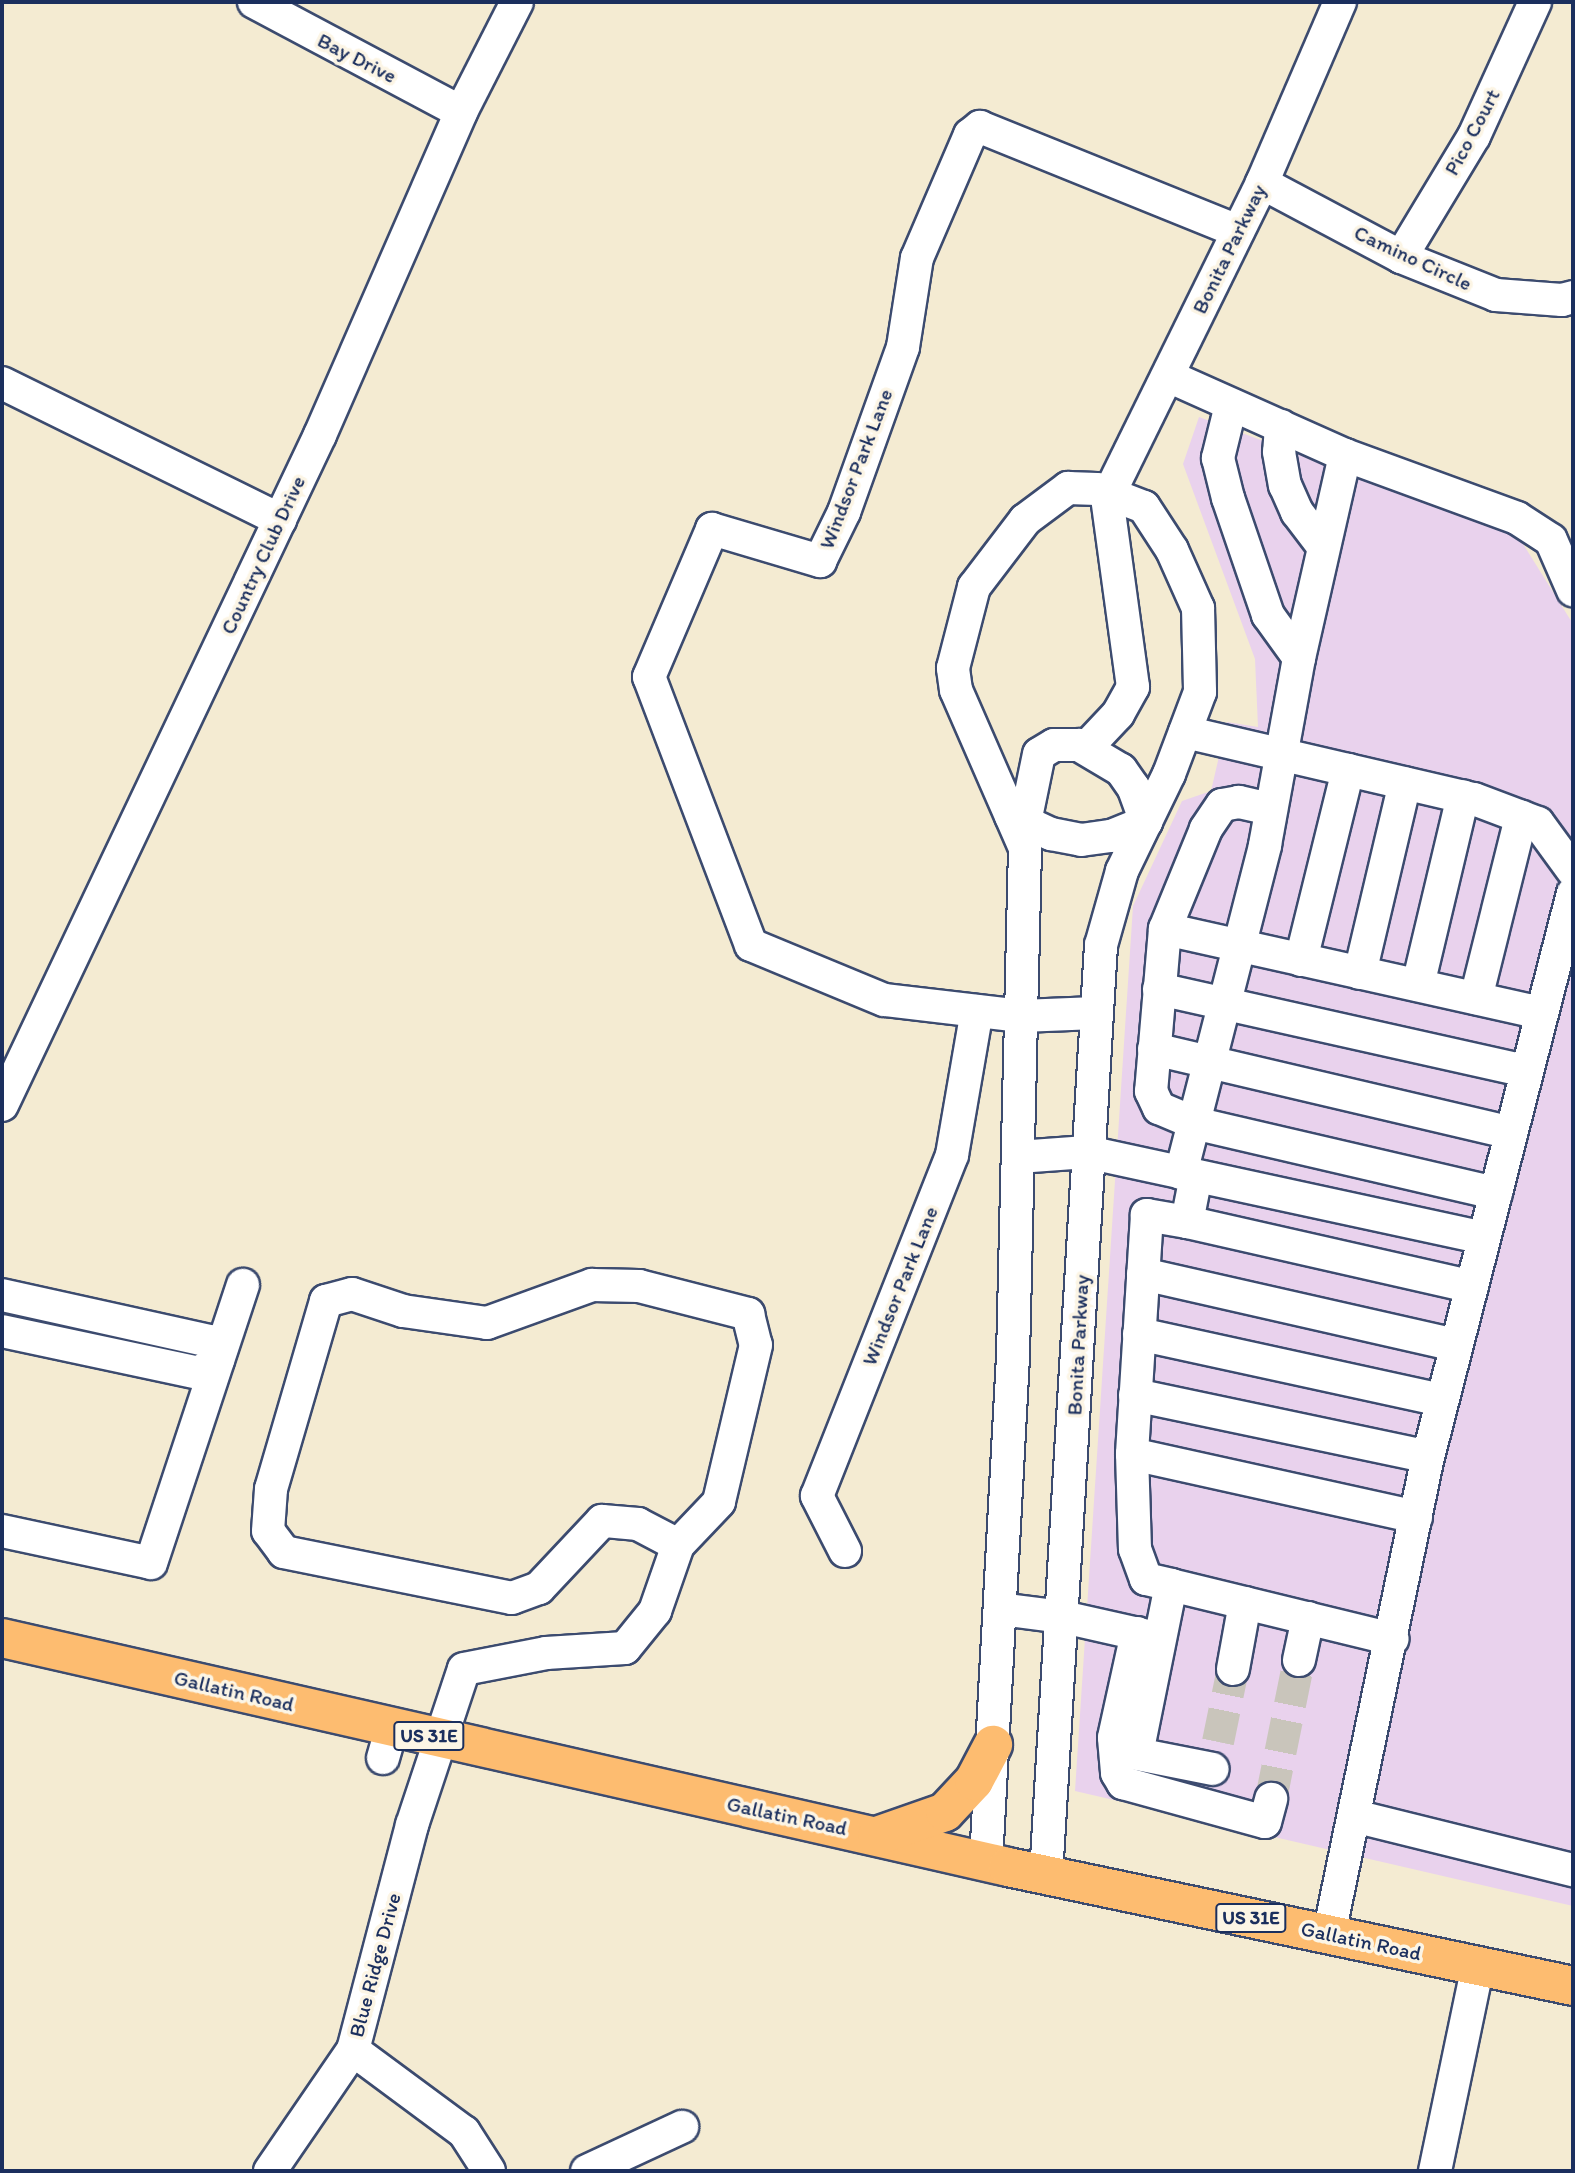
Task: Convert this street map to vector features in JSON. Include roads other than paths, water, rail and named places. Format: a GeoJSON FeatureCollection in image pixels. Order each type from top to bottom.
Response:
{"type":"FeatureCollection","features":[{"type":"Feature","properties":{"kind":"main road","name":"Gallatin Road"},"geometry":{"type":"LineString","coordinates":[[2,1638],[387,1743],[438,1738],[986,1862],[1573,1986]]}},
{"type":"Feature","properties":{"kind":"main road"},"geometry":{"type":"LineString","coordinates":[[876,1837],[945,1812],[974,1781],[992,1745]]}},
{"type":"Feature","properties":{"kind":"street","name":"Bay Drive"},"geometry":{"type":"LineString","coordinates":[[254,2],[461,112]]}},
{"type":"Feature","properties":{"kind":"street","name":"Country Club Drive"},"geometry":{"type":"LineString","coordinates":[[2,1105],[279,520],[461,112],[517,2]]}},
{"type":"Feature","properties":{"kind":"street","name":"Bonita Parkway"},"geometry":{"type":"LineString","coordinates":[[1108,492],[1262,183],[1340,2]]}},
{"type":"Feature","properties":{"kind":"street","name":"Pico Court"},"geometry":{"type":"LineString","coordinates":[[1401,257],[1474,136],[1535,2]]}},
{"type":"Feature","properties":{"kind":"street","name":"Windsor Park Lane"},"geometry":{"type":"LineString","coordinates":[[1096,1013],[1021,1016],[884,1000],[751,945],[649,677],[712,529],[820,561],[844,512],[903,347],[916,258],[970,135],[980,127],[1238,231]]}},
{"type":"Feature","properties":{"kind":"street","name":"Camino Circle"},"geometry":{"type":"LineString","coordinates":[[1262,183],[1401,257],[1496,295],[1562,300],[1573,297]]}},
{"type":"Feature","properties":{"kind":"street"},"geometry":{"type":"LineString","coordinates":[[1168,376],[1345,455],[1517,518],[1551,540],[1573,590]]}},
{"type":"Feature","properties":{"kind":"street"},"geometry":{"type":"LineString","coordinates":[[2,383],[279,520]]}},
{"type":"Feature","properties":{"kind":"street"},"geometry":{"type":"LineString","coordinates":[[1231,405],[1218,458],[1228,498],[1268,615],[1299,658]]}},
{"type":"Feature","properties":{"kind":"street"},"geometry":{"type":"LineString","coordinates":[[1281,426],[1279,452],[1285,485],[1297,512],[1322,545]]}},
{"type":"Feature","properties":{"kind":"street"},"geometry":{"type":"LineString","coordinates":[[1188,1222],[1188,1174],[1194,1123],[1270,809],[1322,545],[1345,455]]}},
{"type":"Feature","properties":{"kind":"street","name":"Bonita Parkway"},"geometry":{"type":"LineString","coordinates":[[986,1862],[1013,1357],[1025,848],[1018,819],[956,690],[953,668],[974,587],[1036,512],[1068,488],[1108,492],[1144,507],[1172,550],[1198,608],[1200,692],[1146,822],[1122,871],[1101,945],[1046,1875]]}},
{"type":"Feature","properties":{"kind":"street"},"geometry":{"type":"LineString","coordinates":[[1086,748],[1118,714],[1133,687],[1108,492]]}},
{"type":"Feature","properties":{"kind":"street"},"geometry":{"type":"LineString","coordinates":[[1185,732],[1463,796],[1538,823],[1573,871]]}},
{"type":"Feature","properties":{"kind":"street"},"geometry":{"type":"LineString","coordinates":[[1054,745],[1086,748],[1121,770],[1133,787],[1146,822],[1111,836],[1081,840],[1051,834],[1018,819],[1040,754],[1054,745]]}},
{"type":"Feature","properties":{"kind":"street"},"geometry":{"type":"LineString","coordinates":[[1301,960],[1348,770]]}},
{"type":"Feature","properties":{"kind":"street"},"geometry":{"type":"LineString","coordinates":[[1360,973],[1405,783]]}},
{"type":"Feature","properties":{"kind":"street"},"geometry":{"type":"LineString","coordinates":[[1418,985],[1463,796]]}},
{"type":"Feature","properties":{"kind":"street"},"geometry":{"type":"LineString","coordinates":[[1270,809],[1239,802],[1222,805],[1206,829],[1165,929],[1151,1091],[1159,1108],[1194,1123],[1496,1194]]}},
{"type":"Feature","properties":{"kind":"street"},"geometry":{"type":"LineString","coordinates":[[1476,998],[1521,817]]}},
{"type":"Feature","properties":{"kind":"street"},"geometry":{"type":"LineString","coordinates":[[1329,1934],[1393,1639],[1428,1457],[1573,892]]}},
{"type":"Feature","properties":{"kind":"street"},"geometry":{"type":"LineString","coordinates":[[1165,929],[1542,1013]]}},
{"type":"Feature","properties":{"kind":"street"},"geometry":{"type":"LineString","coordinates":[[1159,989],[1527,1072]]}},
{"type":"Feature","properties":{"kind":"street","name":"Windsor Park Lane"},"geometry":{"type":"LineString","coordinates":[[845,1551],[817,1496],[952,1155],[977,1011]]}},
{"type":"Feature","properties":{"kind":"street"},"geometry":{"type":"LineString","coordinates":[[1154,1049],[1511,1133]]}},
{"type":"Feature","properties":{"kind":"street"},"geometry":{"type":"LineString","coordinates":[[1018,1157],[1087,1152],[1484,1238]]}},
{"type":"Feature","properties":{"kind":"street"},"geometry":{"type":"LineString","coordinates":[[1393,1639],[1146,1578],[1135,1549],[1132,1454],[1147,1215],[1472,1287]]}},
{"type":"Feature","properties":{"kind":"street"},"geometry":{"type":"LineString","coordinates":[[1143,1274],[1457,1345]]}},
{"type":"Feature","properties":{"kind":"street"},"geometry":{"type":"LineString","coordinates":[[592,1284],[650,1288],[748,1314],[756,1345],[719,1502],[678,1545],[638,1524],[602,1521],[539,1588],[512,1598],[284,1552],[268,1531],[271,1489],[326,1301],[352,1294],[403,1311],[487,1323],[592,1284]]}},
{"type":"Feature","properties":{"kind":"street"},"geometry":{"type":"LineString","coordinates":[[2,1531],[151,1563],[243,1285]]}},
{"type":"Feature","properties":{"kind":"street"},"geometry":{"type":"LineString","coordinates":[[2,1295],[209,1341],[218,1360]]}},
{"type":"Feature","properties":{"kind":"street"},"geometry":{"type":"LineString","coordinates":[[2,1331],[199,1373],[218,1360]]}},
{"type":"Feature","properties":{"kind":"street"},"geometry":{"type":"LineString","coordinates":[[1139,1335],[1442,1400]]}},
{"type":"Feature","properties":{"kind":"street"},"geometry":{"type":"LineString","coordinates":[[1135,1395],[1428,1457]]}},
{"type":"Feature","properties":{"kind":"street"},"geometry":{"type":"LineString","coordinates":[[1132,1454],[1416,1517]]}},
{"type":"Feature","properties":{"kind":"street","name":"Blue Ridge Drive"},"geometry":{"type":"LineString","coordinates":[[270,2171],[353,2050],[438,1738],[464,1669],[546,1653],[625,1648],[655,1611],[678,1545]]}},
{"type":"Feature","properties":{"kind":"street"},"geometry":{"type":"LineString","coordinates":[[1171,1585],[1147,1636],[1114,1738],[1117,1773],[1130,1788],[1225,1806],[1265,1822],[1270,1798]]}},
{"type":"Feature","properties":{"kind":"street"},"geometry":{"type":"LineString","coordinates":[[1233,1670],[1245,1603]]}},
{"type":"Feature","properties":{"kind":"street"},"geometry":{"type":"LineString","coordinates":[[1000,1609],[1063,1616],[1147,1636]]}},
{"type":"Feature","properties":{"kind":"street"},"geometry":{"type":"LineString","coordinates":[[1299,1660],[1308,1618]]}},
{"type":"Feature","properties":{"kind":"street"},"geometry":{"type":"LineString","coordinates":[[1147,1636],[1137,1754],[1215,1755],[1225,1806]]}},
{"type":"Feature","properties":{"kind":"street"},"geometry":{"type":"LineString","coordinates":[[1354,1816],[1573,1870]]}},
{"type":"Feature","properties":{"kind":"street"},"geometry":{"type":"LineString","coordinates":[[1435,2171],[1478,1966]]}},
{"type":"Feature","properties":{"kind":"street"},"geometry":{"type":"LineString","coordinates":[[353,2050],[464,2132],[489,2171]]}},
{"type":"Feature","properties":{"kind":"street"},"geometry":{"type":"LineString","coordinates":[[587,2171],[682,2126]]}},
{"type":"Feature","properties":{"kind":"tunnel"},"geometry":{"type":"LineString","coordinates":[[1271,1799],[1299,1660]]}},
{"type":"Feature","properties":{"kind":"tunnel"},"geometry":{"type":"LineString","coordinates":[[1218,1742],[1233,1669]]}}]}
